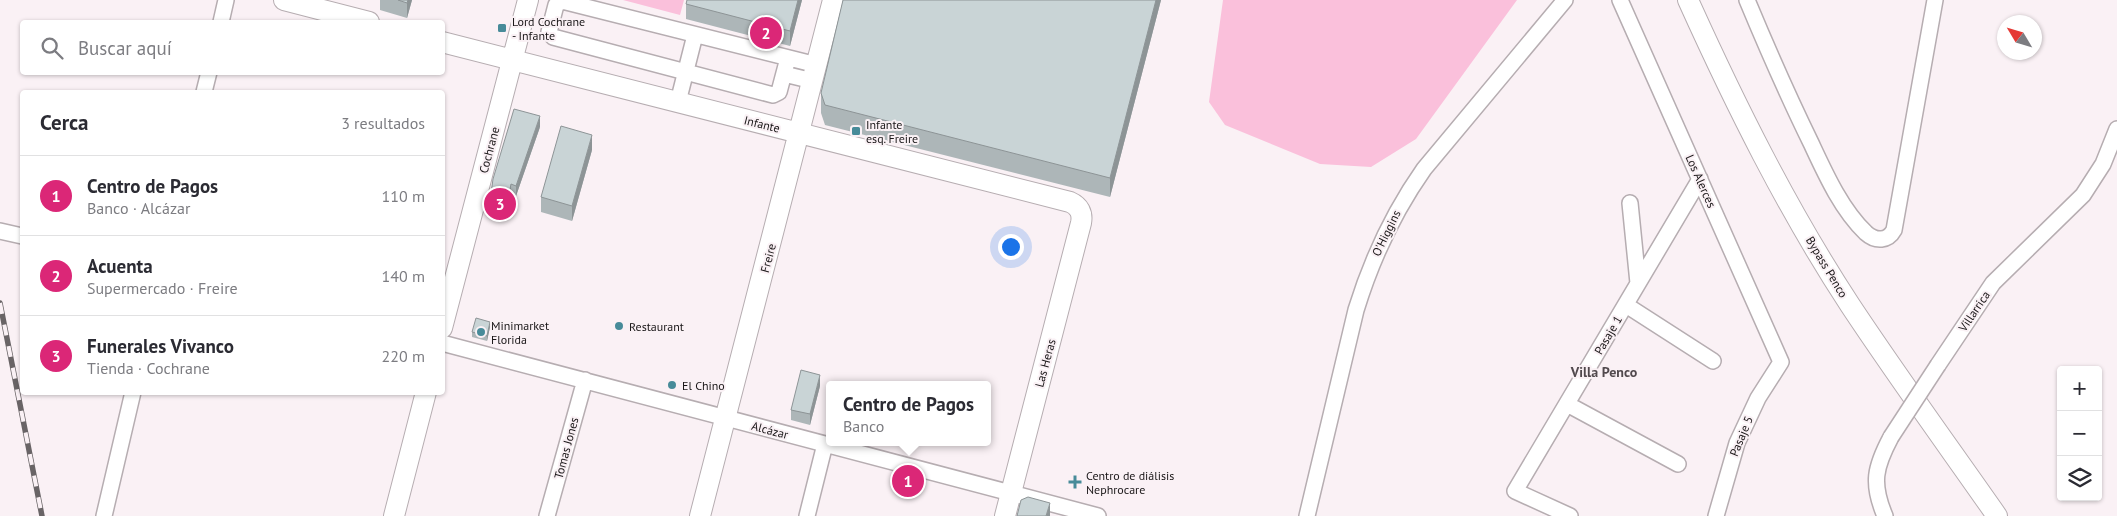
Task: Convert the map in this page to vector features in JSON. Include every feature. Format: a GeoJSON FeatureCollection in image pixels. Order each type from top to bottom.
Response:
{"type":"FeatureCollection","features":[{"type":"Feature","properties":{"kind":"main road"},"geometry":{"type":"LineString","coordinates":[[284,0],[361,20]]}},
{"type":"Feature","properties":{"kind":"main road","name":"Cochrane"},"geometry":{"type":"LineString","coordinates":[[445,317],[528,0]]}},
{"type":"Feature","properties":{"kind":"main road","name":"Freire"},"geometry":{"type":"LineString","coordinates":[[700,516],[833,0]]}},
{"type":"Feature","properties":{"kind":"main road","name":"Bypass Penco"},"geometry":{"type":"LineString","coordinates":[[1688,0],[1749,128],[1824,263],[1849,304],[1997,516]]}},
{"type":"Feature","properties":{"kind":"main road","name":"Infante"},"geometry":{"type":"LineString","coordinates":[[445,43],[1070,202],[1080,210]]}},
{"type":"Feature","properties":{"kind":"main road","name":"Las Heras"},"geometry":{"type":"LineString","coordinates":[[1005,516],[1082,223],[1080,210]]}},
{"type":"Feature","properties":{"kind":"main road"},"geometry":{"type":"LineString","coordinates":[[394,516],[425,395]]}},
{"type":"Feature","properties":{"kind":"street"},"geometry":{"type":"LineString","coordinates":[[221,20],[226,0]]}},
{"type":"Feature","properties":{"kind":"street","name":"O'Higgins"},"geometry":{"type":"LineString","coordinates":[[1307,516],[1356,310],[1366,278],[1387,229],[1406,194],[1424,169],[1565,0]]}},
{"type":"Feature","properties":{"kind":"street","name":"Los Alerces"},"geometry":{"type":"LineString","coordinates":[[1620,0],[1781,362]]}},
{"type":"Feature","properties":{"kind":"street"},"geometry":{"type":"LineString","coordinates":[[1747,0],[1799,118],[1836,193],[1849,212],[1870,236],[1884,239],[1892,234],[1895,225],[1935,0]]}},
{"type":"Feature","properties":{"kind":"street"},"geometry":{"type":"LineString","coordinates":[[788,58],[779,92],[773,95],[553,37],[549,32],[556,6],[562,1],[788,58],[815,73]]}},
{"type":"Feature","properties":{"kind":"street"},"geometry":{"type":"LineString","coordinates":[[678,102],[695,35]]}},
{"type":"Feature","properties":{"kind":"street"},"geometry":{"type":"LineString","coordinates":[[784,74],[815,73]]}},
{"type":"Feature","properties":{"kind":"street"},"geometry":{"type":"LineString","coordinates":[[204,90],[208,75]]}},
{"type":"Feature","properties":{"kind":"street","name":"Villarrica"},"geometry":{"type":"LineString","coordinates":[[1885,516],[1876,490],[1875,480],[1880,458],[1891,437],[1994,283],[2083,195],[2103,164],[2117,129]]}},
{"type":"Feature","properties":{"kind":"street","name":"Pasaje 1"},"geometry":{"type":"LineString","coordinates":[[1570,516],[1516,491],[1700,179]]}},
{"type":"Feature","properties":{"kind":"street"},"geometry":{"type":"LineString","coordinates":[[1630,203],[1638,283]]}},
{"type":"Feature","properties":{"kind":"street"},"geometry":{"type":"LineString","coordinates":[[0,231],[20,236]]}},
{"type":"Feature","properties":{"kind":"street"},"geometry":{"type":"LineString","coordinates":[[1626,305],[1713,361]]}},
{"type":"Feature","properties":{"kind":"street","name":"Alcázar"},"geometry":{"type":"LineString","coordinates":[[445,344],[825,444]]}},
{"type":"Feature","properties":{"kind":"street","name":"Pasaje 5"},"geometry":{"type":"LineString","coordinates":[[1716,516],[1737,443],[1758,398],[1781,362]]}},
{"type":"Feature","properties":{"kind":"street","name":"Tomas Jones"},"geometry":{"type":"LineString","coordinates":[[547,516],[584,380]]}},
{"type":"Feature","properties":{"kind":"street"},"geometry":{"type":"LineString","coordinates":[[104,516],[132,395]]}},
{"type":"Feature","properties":{"kind":"street"},"geometry":{"type":"LineString","coordinates":[[1567,404],[1678,464]]}},
{"type":"Feature","properties":{"kind":"street"},"geometry":{"type":"LineString","coordinates":[[807,516],[825,444]]}},
{"type":"Feature","properties":{"kind":"street","name":"Alcázar"},"geometry":{"type":"LineString","coordinates":[[833,446],[1098,516]]}},
{"type":"Feature","properties":{"kind":"shaded area"},"geometry":{"type":"Polygon","coordinates":[[[623,0],[684,0],[680,15],[623,0]]]}},
{"type":"Feature","properties":{"kind":"shaded area"},"geometry":{"type":"Polygon","coordinates":[[[1223,0],[1517,0],[1416,139],[1371,167],[1320,164],[1225,125],[1209,102],[1223,0]]]}},
{"type":"Feature","properties":{"kind":"building"},"geometry":{"type":"Polygon","coordinates":[[[687,0],[798,0],[790,31],[686,4],[687,0]]]}},
{"type":"Feature","properties":{"kind":"building"},"geometry":{"type":"Polygon","coordinates":[[[843,0],[1156,0],[1110,178],[825,105],[821,93],[843,0]]]}},
{"type":"Feature","properties":{"kind":"building"},"geometry":{"type":"Polygon","coordinates":[[[514,109],[540,116],[516,186],[511,184],[507,204],[490,201],[493,179],[514,109]]]}},
{"type":"Feature","properties":{"kind":"building"},"geometry":{"type":"Polygon","coordinates":[[[561,126],[592,135],[572,206],[541,197],[561,126]]]}},
{"type":"Feature","properties":{"kind":"building"},"geometry":{"type":"Polygon","coordinates":[[[476,318],[490,322],[487,336],[472,332],[476,318]]]}},
{"type":"Feature","properties":{"kind":"building"},"geometry":{"type":"Polygon","coordinates":[[[801,370],[820,375],[810,414],[791,410],[801,370]]]}},
{"type":"Feature","properties":{"kind":"building"},"geometry":{"type":"Polygon","coordinates":[[[1028,497],[1050,503],[1046,516],[1017,516],[1021,500],[1028,497]]]}},
{"type":"Feature","properties":{"kind":"railway"},"geometry":{"type":"LineString","coordinates":[[0,303],[42,516]]}},
{"type":"Feature","properties":{"kind":"place","name":"Lord Cochrane - Infante"},"geometry":{"type":"Point","coordinates":[502,28]}},
{"type":"Feature","properties":{"kind":"place","name":"Acuenta"},"geometry":{"type":"Point","coordinates":[766,33]}},
{"type":"Feature","properties":{"kind":"place","name":"Infante esq. Freire"},"geometry":{"type":"Point","coordinates":[856,131]}},
{"type":"Feature","properties":{"kind":"place","name":"Funerales Vivanco"},"geometry":{"type":"Point","coordinates":[500,204]}},
{"type":"Feature","properties":{"kind":"place","name":"Restaurant"},"geometry":{"type":"Point","coordinates":[619,326]}},
{"type":"Feature","properties":{"kind":"place","name":"Minimarket Florida"},"geometry":{"type":"Point","coordinates":[481,332]}},
{"type":"Feature","properties":{"kind":"place","name":"El Chino"},"geometry":{"type":"Point","coordinates":[672,385]}},
{"type":"Feature","properties":{"kind":"place","name":"Centro de Pagos"},"geometry":{"type":"Point","coordinates":[908,481]}},
{"type":"Feature","properties":{"kind":"place","name":"Centro de diálisis Nephrocare"},"geometry":{"type":"Point","coordinates":[1075,482]}},
{"type":"Feature","properties":{"kind":"district","name":"Villa Penco"},"geometry":{"type":"Point","coordinates":[1604,372]}}]}
